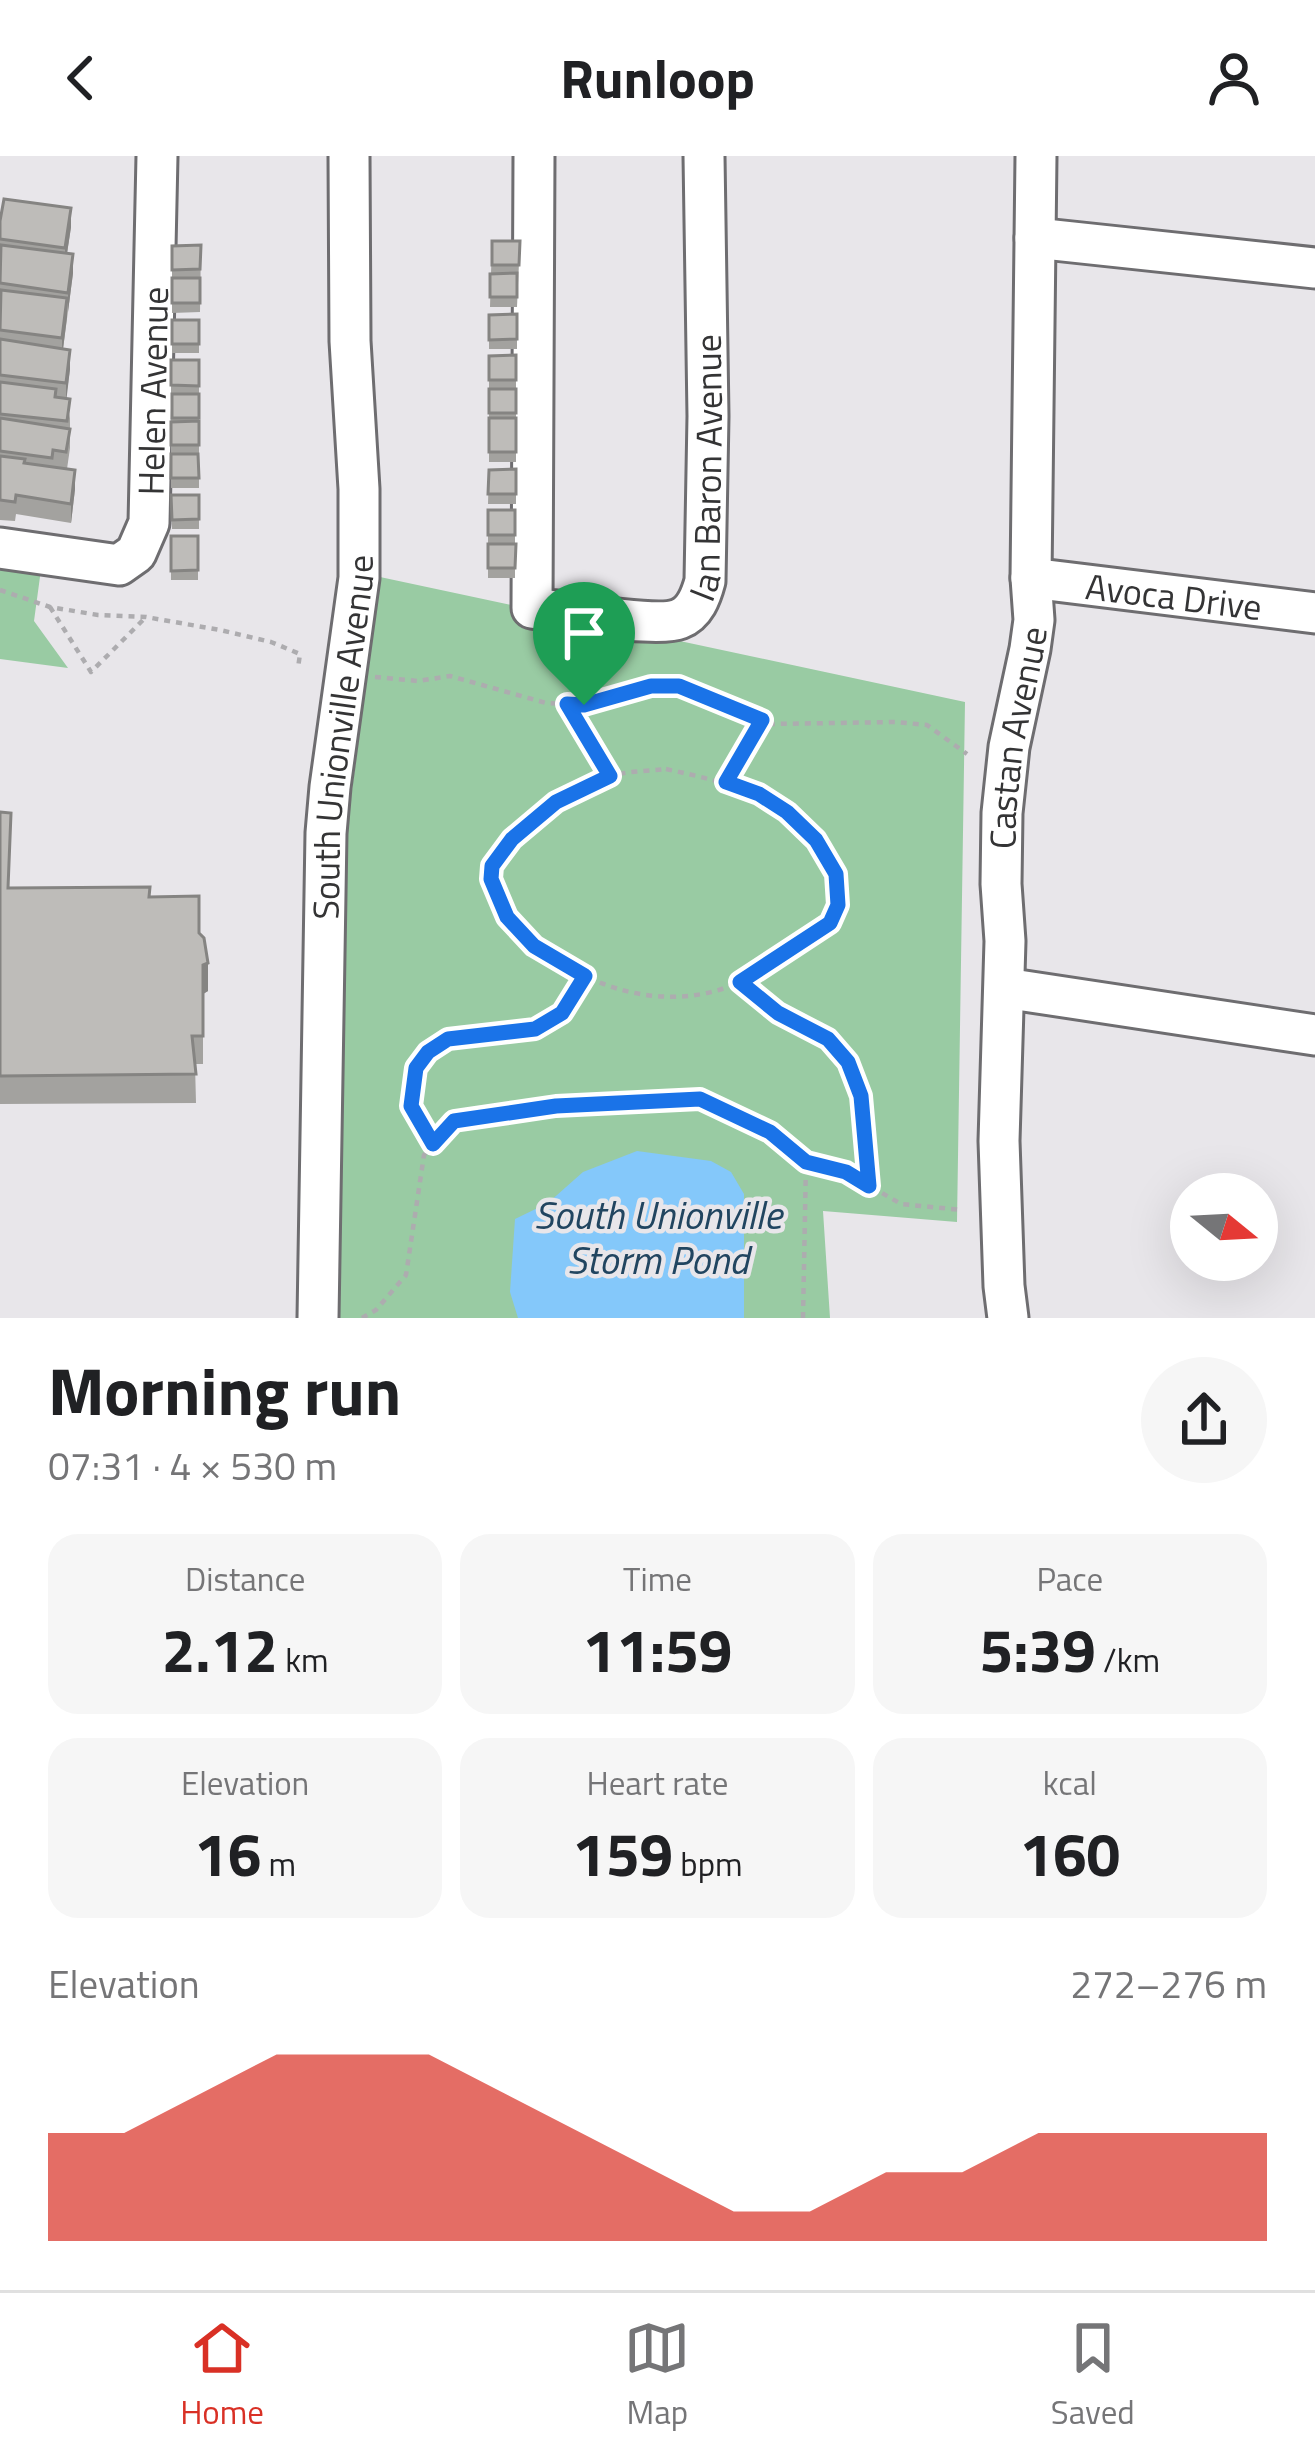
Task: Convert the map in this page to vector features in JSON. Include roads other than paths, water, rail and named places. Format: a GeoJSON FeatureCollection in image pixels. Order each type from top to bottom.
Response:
{"type":"FeatureCollection","features":[{"type":"Feature","properties":{"kind":"street","name":"Helen Avenue"},"geometry":{"type":"LineString","coordinates":[[0,548],[118,565],[136,553],[148,523],[157,156]]}},
{"type":"Feature","properties":{"kind":"street","name":"South Unionville Avenue"},"geometry":{"type":"LineString","coordinates":[[318,1318],[326,833],[359,578],[350,340],[350,156]]}},
{"type":"Feature","properties":{"kind":"street","name":"Ian Baron Avenue"},"geometry":{"type":"LineString","coordinates":[[534,156],[532,608],[659,622],[682,619],[700,601],[705,580],[704,156]]}},
{"type":"Feature","properties":{"kind":"street","name":"Castan Avenue"},"geometry":{"type":"LineString","coordinates":[[1008,1318],[999,1141],[1005,988],[1002,813],[1009,747],[1034,620],[1036,156]]}},
{"type":"Feature","properties":{"kind":"street"},"geometry":{"type":"LineString","coordinates":[[1035,238],[1315,268]]}},
{"type":"Feature","properties":{"kind":"street","name":"Avoca Drive"},"geometry":{"type":"LineString","coordinates":[[1031,578],[1315,613]]}},
{"type":"Feature","properties":{"kind":"street"},"geometry":{"type":"LineString","coordinates":[[1005,988],[1315,1035]]}},
{"type":"Feature","properties":{"kind":"water","name":"South Unionville Storm Pond"},"geometry":{"type":"Polygon","coordinates":[[[637,1151],[711,1161],[731,1172],[744,1194],[744,1318],[518,1318],[510,1292],[515,1219],[548,1203],[583,1172],[637,1151]]]}}]}
